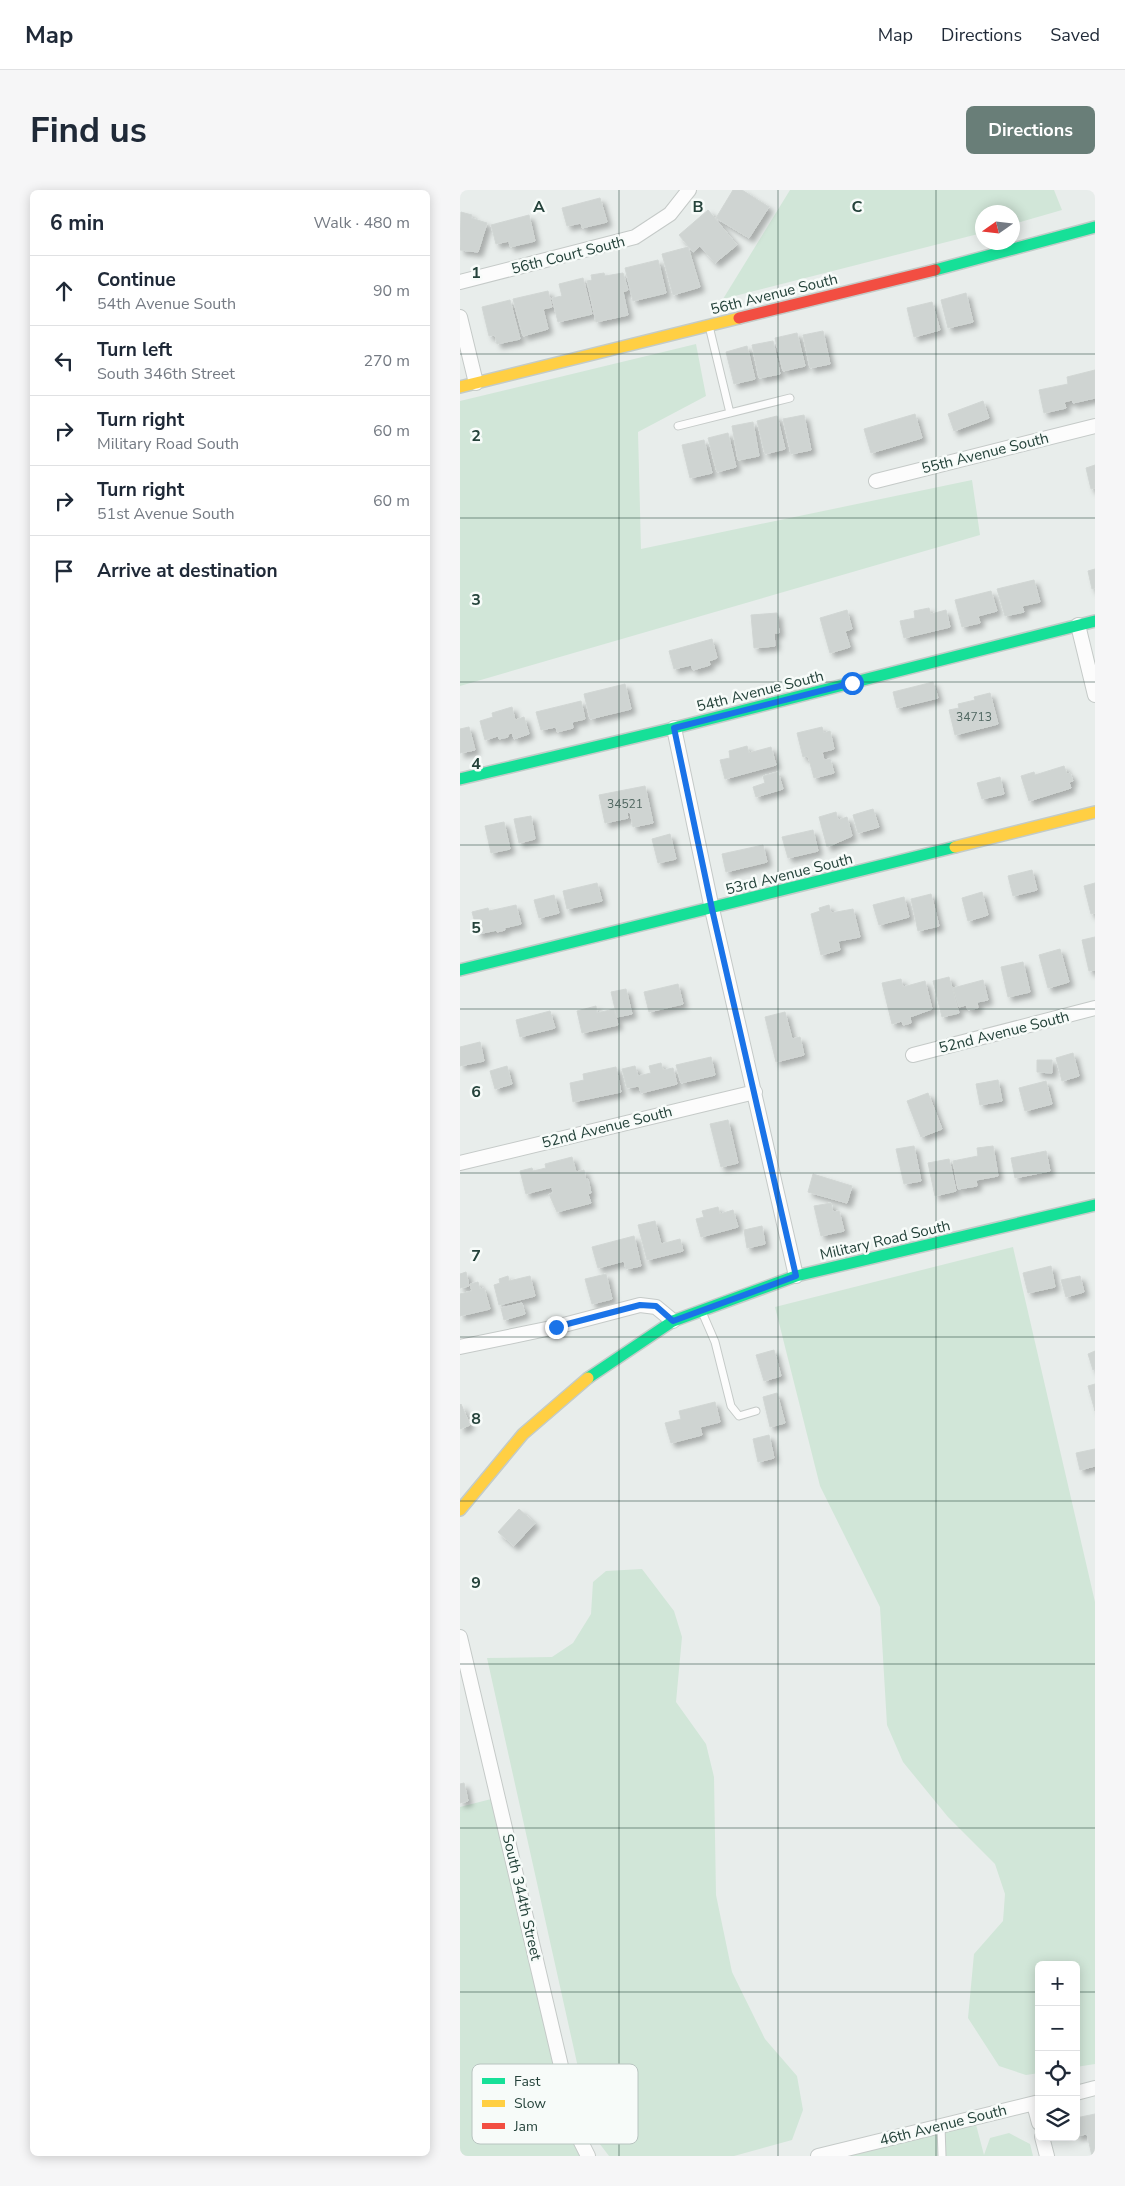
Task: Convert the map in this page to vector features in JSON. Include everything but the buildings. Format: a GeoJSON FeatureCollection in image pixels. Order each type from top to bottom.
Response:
{"type":"FeatureCollection","features":[{"type":"Feature","properties":{"kind":"street","name":"56th Court South"},"geometry":{"type":"LineString","coordinates":[[460,282],[635,238],[670,214],[689,190]]}},
{"type":"Feature","properties":{"kind":"street","name":"56th Avenue South"},"geometry":{"type":"LineString","coordinates":[[460,386],[1095,227]]}},
{"type":"Feature","properties":{"kind":"street"},"geometry":{"type":"LineString","coordinates":[[460,316],[476,383]]}},
{"type":"Feature","properties":{"kind":"street","name":"55th Avenue South"},"geometry":{"type":"LineString","coordinates":[[876,481],[1095,426]]}},
{"type":"Feature","properties":{"kind":"street","name":"54th Avenue South"},"geometry":{"type":"LineString","coordinates":[[460,779],[674,728],[1095,621]]}},
{"type":"Feature","properties":{"kind":"street"},"geometry":{"type":"LineString","coordinates":[[1078,625],[1095,695]]}},
{"type":"Feature","properties":{"kind":"street"},"geometry":{"type":"LineString","coordinates":[[674,728],[712,909],[796,1276]]}},
{"type":"Feature","properties":{"kind":"street","name":"53rd Avenue South"},"geometry":{"type":"LineString","coordinates":[[460,970],[712,909],[1095,812]]}},
{"type":"Feature","properties":{"kind":"street","name":"52nd Avenue South"},"geometry":{"type":"LineString","coordinates":[[913,1055],[1095,1008]]}},
{"type":"Feature","properties":{"kind":"street","name":"52nd Avenue South"},"geometry":{"type":"LineString","coordinates":[[460,1163],[755,1092]]}},
{"type":"Feature","properties":{"kind":"street","name":"Military Road South"},"geometry":{"type":"LineString","coordinates":[[460,1510],[523,1434],[545,1414],[575,1388],[617,1357],[673,1321],[796,1276],[1095,1205]]}},
{"type":"Feature","properties":{"kind":"street"},"geometry":{"type":"LineString","coordinates":[[460,1347],[556,1327],[640,1305],[656,1306],[673,1321]]}},
{"type":"Feature","properties":{"kind":"street","name":"South 344th Street"},"geometry":{"type":"LineString","coordinates":[[460,1637],[561,2064]]}},
{"type":"Feature","properties":{"kind":"street"},"geometry":{"type":"LineString","coordinates":[[1080,2092],[1095,2088]]}},
{"type":"Feature","properties":{"kind":"street","name":"46th Avenue South"},"geometry":{"type":"LineString","coordinates":[[818,2156],[1035,2103]]}},
{"type":"Feature","properties":{"kind":"street"},"geometry":{"type":"LineString","coordinates":[[1043,2141],[1047,2156]]}},
{"type":"Feature","properties":{"kind":"street","name":"South 344th Street"},"geometry":{"type":"LineString","coordinates":[[582,2144],[588,2156]]}},
{"type":"Feature","properties":{"kind":"lane"},"geometry":{"type":"LineString","coordinates":[[709,325],[730,413]]}},
{"type":"Feature","properties":{"kind":"lane"},"geometry":{"type":"LineString","coordinates":[[678,426],[790,398]]}},
{"type":"Feature","properties":{"kind":"lane"},"geometry":{"type":"LineString","coordinates":[[701,1310],[715,1342],[731,1406],[739,1416],[756,1411]]}},
{"type":"Feature","properties":{"kind":"lane"},"geometry":{"type":"LineString","coordinates":[[941,2126],[942,2156]]}},
{"type":"Feature","properties":{"kind":"green space"},"geometry":{"type":"Polygon","coordinates":[[[790,190],[1054,190],[1062,210],[1020,222],[1020,205],[975,205],[975,235],[723,299],[790,190]]]}},
{"type":"Feature","properties":{"kind":"green space"},"geometry":{"type":"Polygon","coordinates":[[[696,344],[706,396],[638,432],[641,549],[972,480],[980,535],[460,686],[460,401],[696,344]]]}},
{"type":"Feature","properties":{"kind":"green space"},"geometry":{"type":"Polygon","coordinates":[[[1013,1247],[1095,1602],[1095,2064],[1080,2066],[1080,1961],[1035,1961],[1035,2074],[1026,2075],[999,2066],[968,2018],[974,1954],[1003,1921],[1005,1894],[995,1864],[948,1817],[903,1762],[887,1725],[880,1607],[820,1486],[775,1307],[1013,1247]]]}},
{"type":"Feature","properties":{"kind":"green space"},"geometry":{"type":"Polygon","coordinates":[[[642,1569],[674,1611],[682,1637],[676,1702],[706,1744],[714,1777],[716,1895],[732,1972],[765,2039],[797,2076],[803,2110],[792,2140],[734,2156],[609,2156],[600,2144],[638,2144],[638,2064],[577,2064],[487,1658],[552,1657],[573,1643],[591,1614],[593,1582],[606,1571],[642,1569]]]}},
{"type":"Feature","properties":{"kind":"green space"},"geometry":{"type":"Polygon","coordinates":[[[499,1797],[565,2064],[472,2064],[472,2144],[585,2144],[588,2156],[460,2156],[460,1807],[499,1797]]]}},
{"type":"Feature","properties":{"kind":"green space"},"geometry":{"type":"Polygon","coordinates":[[[974,2117],[984,2155],[990,2138],[1009,2133],[1030,2144],[1033,2156],[818,2156],[974,2117]]]}},
{"type":"Feature","properties":{"kind":"traffic: fast"},"geometry":{"type":"LineString","coordinates":[[935,270],[1095,227]]}},
{"type":"Feature","properties":{"kind":"traffic: fast"},"geometry":{"type":"LineString","coordinates":[[460,779],[674,728],[1095,621]]}},
{"type":"Feature","properties":{"kind":"traffic: fast"},"geometry":{"type":"LineString","coordinates":[[460,970],[955,847]]}},
{"type":"Feature","properties":{"kind":"traffic: fast"},"geometry":{"type":"LineString","coordinates":[[588,1378],[673,1321],[796,1276],[1095,1205]]}},
{"type":"Feature","properties":{"kind":"traffic: slow"},"geometry":{"type":"LineString","coordinates":[[460,387],[739,318]]}},
{"type":"Feature","properties":{"kind":"traffic: slow"},"geometry":{"type":"LineString","coordinates":[[955,847],[1095,812]]}},
{"type":"Feature","properties":{"kind":"traffic: slow"},"geometry":{"type":"LineString","coordinates":[[460,1510],[523,1434],[588,1378]]}},
{"type":"Feature","properties":{"kind":"traffic: jam"},"geometry":{"type":"LineString","coordinates":[[739,318],[935,270]]}},
{"type":"Feature","properties":{"kind":"route"},"geometry":{"type":"LineString","coordinates":[[556,1327],[640,1305],[656,1306],[673,1321],[796,1276],[712,909],[674,728],[852,683]]}}]}
